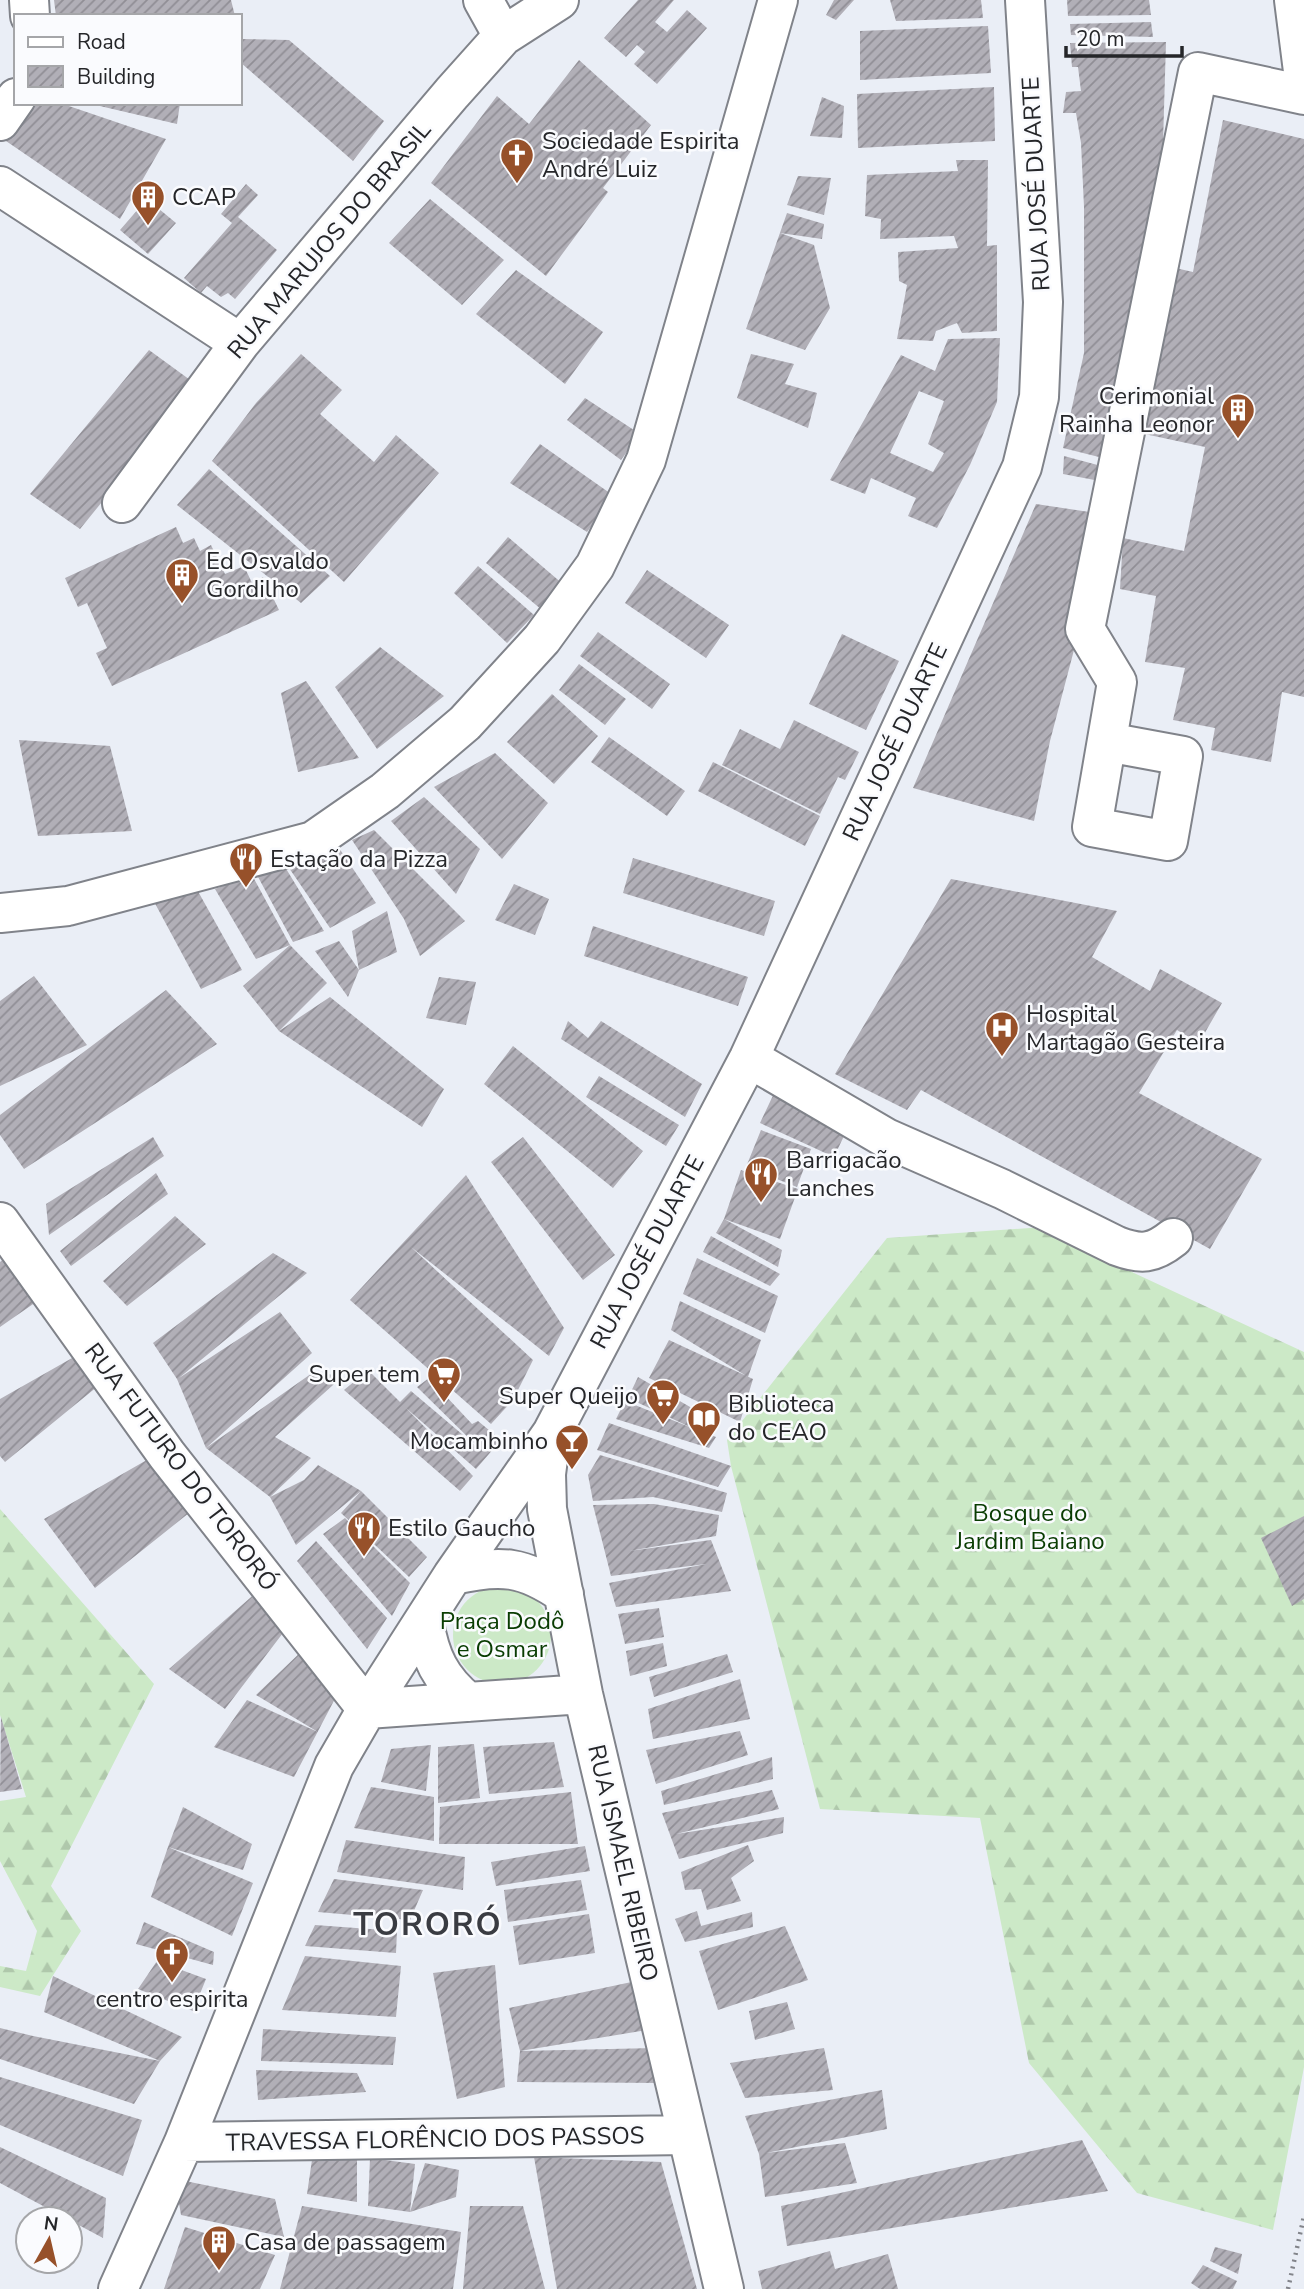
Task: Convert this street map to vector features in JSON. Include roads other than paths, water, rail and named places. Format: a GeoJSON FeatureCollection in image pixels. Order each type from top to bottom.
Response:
{"type":"FeatureCollection","features":[{"type":"Feature","properties":{"kind":"street"},"geometry":{"type":"LineString","coordinates":[[483,0],[503,36]]}},
{"type":"Feature","properties":{"kind":"street","name":"RUA MARUJOS DO BRASIL"},"geometry":{"type":"LineString","coordinates":[[122,503],[240,343],[503,36],[559,0]]}},
{"type":"Feature","properties":{"kind":"street"},"geometry":{"type":"LineString","coordinates":[[0,913],[68,906],[313,841],[385,791],[464,723],[542,639],[595,566],[646,460],[778,0]]}},
{"type":"Feature","properties":{"kind":"street","name":"RUA JOSÉ DUARTE"},"geometry":{"type":"LineString","coordinates":[[552,1433],[750,1058],[1022,467],[1039,397],[1042,302],[1026,0]]}},
{"type":"Feature","properties":{"kind":"street"},"geometry":{"type":"LineString","coordinates":[[1294,0],[1304,79]]}},
{"type":"Feature","properties":{"kind":"street"},"geometry":{"type":"LineString","coordinates":[[1107,742],[1117,682],[1085,629],[1198,72],[1304,95]]}},
{"type":"Feature","properties":{"kind":"street"},"geometry":{"type":"LineString","coordinates":[[0,121],[14,101]]}},
{"type":"Feature","properties":{"kind":"street"},"geometry":{"type":"LineString","coordinates":[[0,186],[240,343]]}},
{"type":"Feature","properties":{"kind":"street"},"geometry":{"type":"LineString","coordinates":[[750,1058],[886,1138],[1002,1189],[1117,1246],[1136,1254],[1156,1251],[1173,1238]]}},
{"type":"Feature","properties":{"kind":"street","name":"RUA FUTURO DO TORORÓ"},"geometry":{"type":"LineString","coordinates":[[0,1222],[167,1455],[367,1709]]}},
{"type":"Feature","properties":{"kind":"street"},"geometry":{"type":"LineString","coordinates":[[118,2289],[184,2142],[334,1766],[367,1709],[453,1575],[552,1433]]}},
{"type":"Feature","properties":{"kind":"street","name":"RUA ISMAEL RIBEIRO"},"geometry":{"type":"LineString","coordinates":[[552,1433],[546,1474],[547,1509],[583,1694],[724,2289]]}},
{"type":"Feature","properties":{"kind":"street"},"geometry":{"type":"LineString","coordinates":[[453,1575],[482,1569],[512,1568],[538,1577],[564,1594]]}},
{"type":"Feature","properties":{"kind":"street"},"geometry":{"type":"LineString","coordinates":[[424,1622],[429,1650],[437,1670],[449,1687],[468,1702]]}},
{"type":"Feature","properties":{"kind":"street"},"geometry":{"type":"LineString","coordinates":[[367,1709],[583,1694]]}},
{"type":"Feature","properties":{"kind":"street","name":"TRAVESSA FLORÊNCIO DOS PASSOS"},"geometry":{"type":"LineString","coordinates":[[184,2142],[687,2136]]}},
{"type":"Feature","properties":{"kind":"place","name":"Sociedade Espirita André Luiz"},"geometry":{"type":"Point","coordinates":[517,185]}},
{"type":"Feature","properties":{"kind":"place","name":"CCAP"},"geometry":{"type":"Point","coordinates":[148,227]}},
{"type":"Feature","properties":{"kind":"place","name":"Cerimonial Rainha Leonor"},"geometry":{"type":"Point","coordinates":[1238,440]}},
{"type":"Feature","properties":{"kind":"place","name":"Ed Osvaldo Gordilho"},"geometry":{"type":"Point","coordinates":[182,605]}},
{"type":"Feature","properties":{"kind":"place","name":"Estação da Pizza"},"geometry":{"type":"Point","coordinates":[246,889]}},
{"type":"Feature","properties":{"kind":"place","name":"Hospital Martagão Gesteira"},"geometry":{"type":"Point","coordinates":[1002,1058]}},
{"type":"Feature","properties":{"kind":"place","name":"Barrigacão Lanches"},"geometry":{"type":"Point","coordinates":[761,1204]}},
{"type":"Feature","properties":{"kind":"place","name":"Super tem"},"geometry":{"type":"Point","coordinates":[444,1404]}},
{"type":"Feature","properties":{"kind":"place","name":"Super Queijo"},"geometry":{"type":"Point","coordinates":[663,1426]}},
{"type":"Feature","properties":{"kind":"place","name":"Biblioteca do CEAO"},"geometry":{"type":"Point","coordinates":[704,1448]}},
{"type":"Feature","properties":{"kind":"place","name":"Mocambinho"},"geometry":{"type":"Point","coordinates":[572,1471]}},
{"type":"Feature","properties":{"kind":"place","name":"Estilo Gaucho"},"geometry":{"type":"Point","coordinates":[364,1558]}},
{"type":"Feature","properties":{"kind":"place","name":"centro espirita"},"geometry":{"type":"Point","coordinates":[172,1984]}},
{"type":"Feature","properties":{"kind":"place","name":"Casa de passagem"},"geometry":{"type":"Point","coordinates":[219,2272]}},
{"type":"Feature","properties":{"kind":"district","name":"TORORÓ"},"geometry":{"type":"Point","coordinates":[428,1924]}},
{"type":"Feature","properties":{"kind":"park label","name":"Bosque do Jardim Baiano"},"geometry":{"type":"Point","coordinates":[1030,1527]}},
{"type":"Feature","properties":{"kind":"park label","name":"Praça Dodô e Osmar"},"geometry":{"type":"Point","coordinates":[502,1635]}}]}
